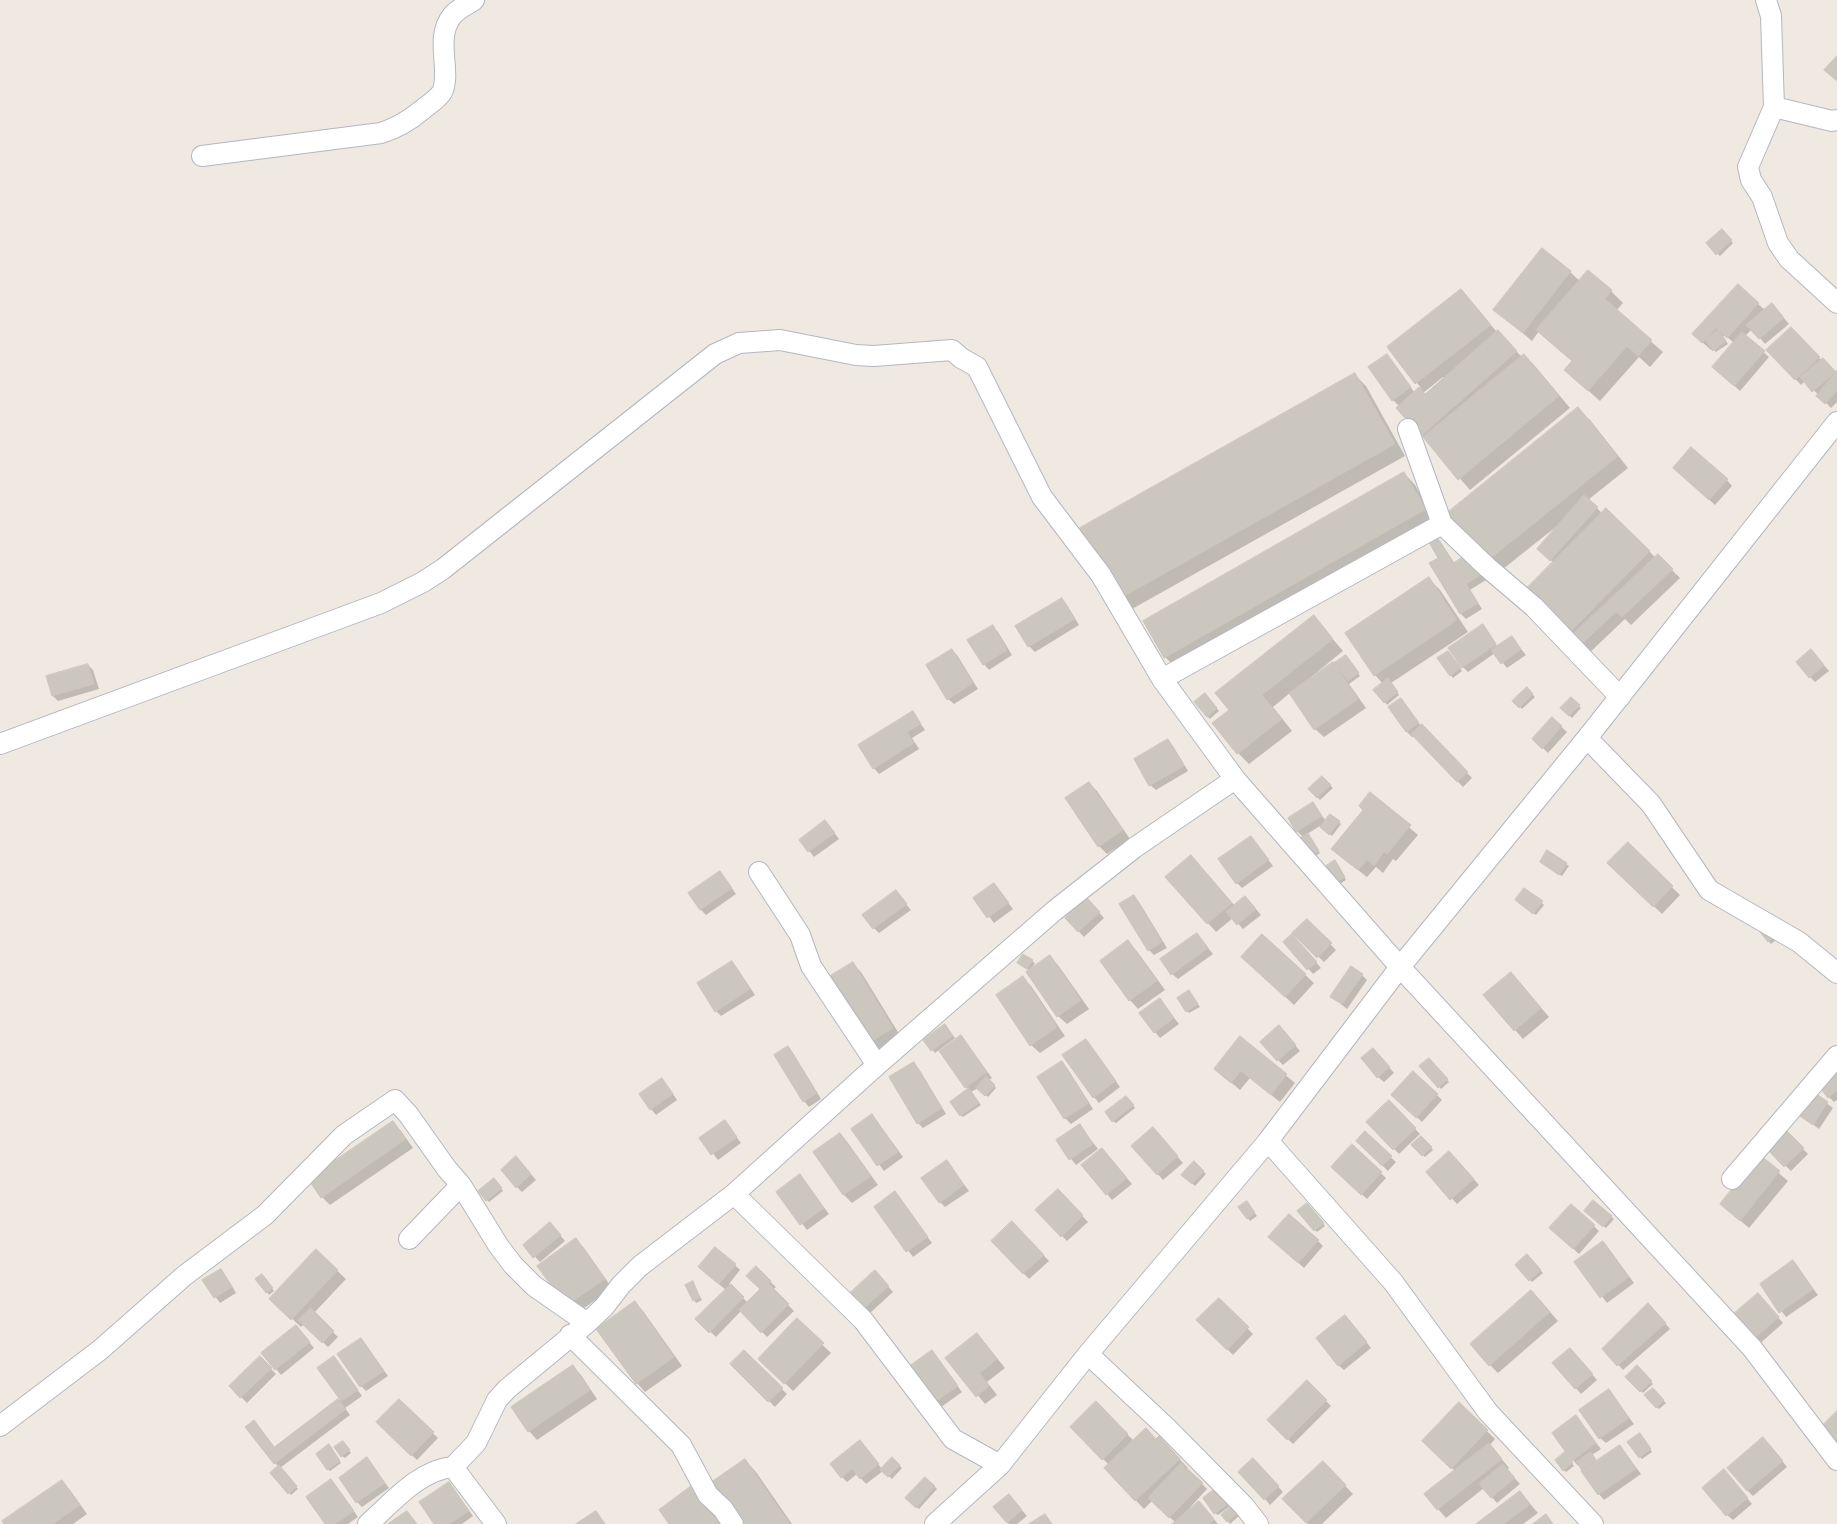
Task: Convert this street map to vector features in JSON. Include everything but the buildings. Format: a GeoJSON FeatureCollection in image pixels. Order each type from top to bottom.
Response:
{"type":"FeatureCollection","features":[{"type":"Feature","properties":{"kind":"street"},"geometry":{"type":"LineString","coordinates":[[202,156],[381,133],[397,128],[415,116],[442,92],[446,27],[452,15],[474,0]]}},
{"type":"Feature","properties":{"kind":"street"},"geometry":{"type":"LineString","coordinates":[[1766,0],[1771,16],[1774,106],[1748,167],[1750,180],[1762,197],[1778,243],[1788,259],[1837,303]]}},
{"type":"Feature","properties":{"kind":"street"},"geometry":{"type":"LineString","coordinates":[[1774,106],[1832,121],[1837,120]]}},
{"type":"Feature","properties":{"kind":"street"},"geometry":{"type":"LineString","coordinates":[[0,744],[381,603],[423,582],[443,569],[715,354],[739,343],[780,340],[856,355],[874,356],[952,350],[977,368],[1042,497],[1101,575],[1162,679],[1235,779],[1400,967],[1752,1348],[1837,1460]]}},
{"type":"Feature","properties":{"kind":"street"},"geometry":{"type":"LineString","coordinates":[[935,1524],[1000,1465],[1088,1354],[1268,1141],[1400,967],[1620,697],[1837,422]]}},
{"type":"Feature","properties":{"kind":"street"},"geometry":{"type":"LineString","coordinates":[[1408,430],[1442,524],[1487,567],[1534,607],[1620,697]]}},
{"type":"Feature","properties":{"kind":"street"},"geometry":{"type":"LineString","coordinates":[[1162,679],[1442,524]]}},
{"type":"Feature","properties":{"kind":"street"},"geometry":{"type":"LineString","coordinates":[[1587,738],[1651,804],[1709,890],[1799,942],[1837,973]]}},
{"type":"Feature","properties":{"kind":"street"},"geometry":{"type":"LineString","coordinates":[[368,1524],[418,1480],[440,1468],[453,1466],[476,1443],[497,1400],[507,1388],[587,1323],[604,1307],[620,1286],[640,1266],[734,1194],[877,1065],[1054,911],[1134,848],[1235,779]]}},
{"type":"Feature","properties":{"kind":"street"},"geometry":{"type":"LineString","coordinates":[[759,872],[800,935],[811,966],[877,1065]]}},
{"type":"Feature","properties":{"kind":"street"},"geometry":{"type":"LineString","coordinates":[[1732,1179],[1837,1056]]}},
{"type":"Feature","properties":{"kind":"street"},"geometry":{"type":"LineString","coordinates":[[0,1426],[100,1350],[184,1276],[265,1214],[344,1135],[396,1100],[461,1185],[498,1245],[513,1265],[534,1286],[587,1323]]}},
{"type":"Feature","properties":{"kind":"street"},"geometry":{"type":"LineString","coordinates":[[1268,1141],[1393,1282],[1488,1412],[1593,1524]]}},
{"type":"Feature","properties":{"kind":"street"},"geometry":{"type":"LineString","coordinates":[[409,1239],[461,1185]]}},
{"type":"Feature","properties":{"kind":"street"},"geometry":{"type":"LineString","coordinates":[[734,1194],[864,1320],[952,1439],[1000,1465]]}},
{"type":"Feature","properties":{"kind":"street"},"geometry":{"type":"LineString","coordinates":[[570,1335],[682,1445],[708,1495],[723,1509],[733,1524]]}},
{"type":"Feature","properties":{"kind":"street"},"geometry":{"type":"LineString","coordinates":[[1088,1354],[1167,1428],[1244,1506],[1258,1524]]}},
{"type":"Feature","properties":{"kind":"street"},"geometry":{"type":"LineString","coordinates":[[453,1466],[496,1524]]}}]}
